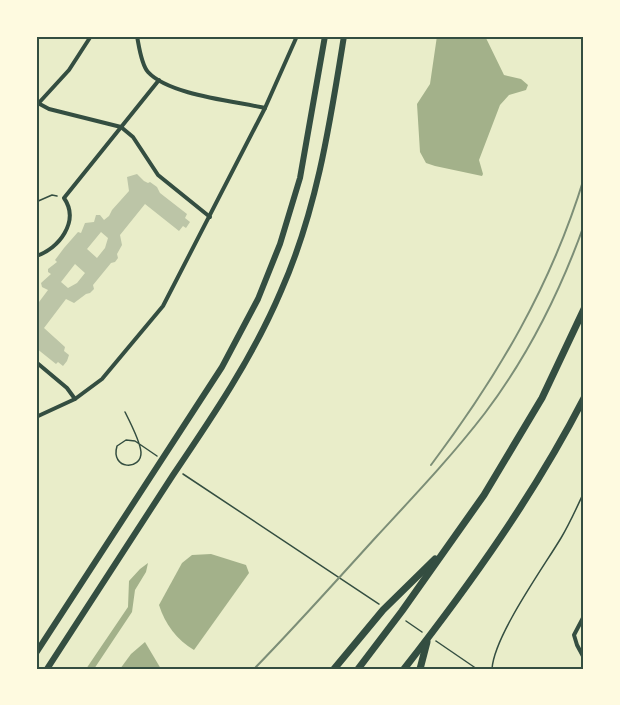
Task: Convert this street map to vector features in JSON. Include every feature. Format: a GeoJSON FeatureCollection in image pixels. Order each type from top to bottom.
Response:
{"type":"FeatureCollection","features":[{"type":"Feature","properties":{"kind":"highway"},"geometry":{"type":"LineString","coordinates":[[358,669],[484,495],[542,398],[584,309]]}},
{"type":"Feature","properties":{"kind":"highway"},"geometry":{"type":"LineString","coordinates":[[404,669],[482,566],[522,506],[584,398]]}},
{"type":"Feature","properties":{"kind":"highway"},"geometry":{"type":"LineString","coordinates":[[334,669],[383,610],[447,547]]}},
{"type":"Feature","properties":{"kind":"highway"},"geometry":{"type":"LineString","coordinates":[[420,669],[427,640]]}},
{"type":"Feature","properties":{"kind":"main road"},"geometry":{"type":"LineString","coordinates":[[36,653],[222,367],[258,299],[280,244],[300,178],[325,36]]}},
{"type":"Feature","properties":{"kind":"main road"},"geometry":{"type":"LineString","coordinates":[[47,669],[234,382],[268,319],[295,255],[316,190],[344,36]]}},
{"type":"Feature","properties":{"kind":"street"},"geometry":{"type":"LineString","coordinates":[[91,36],[69,70],[37,104],[121,127],[133,137],[158,175],[210,217]]}},
{"type":"Feature","properties":{"kind":"street"},"geometry":{"type":"LineString","coordinates":[[137,36],[146,69],[159,80],[180,90],[265,108]]}},
{"type":"Feature","properties":{"kind":"street"},"geometry":{"type":"LineString","coordinates":[[36,417],[75,399],[88,390],[114,366],[163,306],[265,108],[297,36]]}},
{"type":"Feature","properties":{"kind":"street"},"geometry":{"type":"LineString","coordinates":[[36,256],[50,250],[65,233],[70,223],[70,213],[64,198],[159,80]]}},
{"type":"Feature","properties":{"kind":"street"},"geometry":{"type":"LineString","coordinates":[[36,362],[67,388],[75,399]]}},
{"type":"Feature","properties":{"kind":"street"},"geometry":{"type":"LineString","coordinates":[[584,616],[574,635],[584,658]]}},
{"type":"Feature","properties":{"kind":"path"},"geometry":{"type":"LineString","coordinates":[[36,202],[52,195],[64,198]]}},
{"type":"Feature","properties":{"kind":"path"},"geometry":{"type":"LineString","coordinates":[[125,412],[141,452],[136,463],[127,465],[118,460],[116,453],[120,443],[130,440],[164,461]]}},
{"type":"Feature","properties":{"kind":"path"},"geometry":{"type":"LineString","coordinates":[[184,474],[301,552]]}},
{"type":"Feature","properties":{"kind":"path"},"geometry":{"type":"LineString","coordinates":[[492,669],[506,631],[563,535],[584,492]]}},
{"type":"Feature","properties":{"kind":"shaded area"},"geometry":{"type":"Polygon","coordinates":[[[437,36],[485,36],[504,75],[521,79],[528,85],[526,90],[509,95],[500,105],[479,160],[482,176],[426,163],[420,152],[417,104],[430,84],[437,36]]]}},
{"type":"Feature","properties":{"kind":"shaded area"},"geometry":{"type":"Polygon","coordinates":[[[211,554],[246,565],[249,573],[194,650],[172,631],[159,605],[182,563],[192,555],[211,554]]]}},
{"type":"Feature","properties":{"kind":"shaded area"},"geometry":{"type":"Polygon","coordinates":[[[148,563],[146,572],[135,590],[132,612],[94,669],[86,669],[128,607],[129,581],[148,563]]]}},
{"type":"Feature","properties":{"kind":"shaded area"},"geometry":{"type":"Polygon","coordinates":[[[145,642],[161,669],[120,669],[131,654],[145,642]]]}},
{"type":"Feature","properties":{"kind":"building"},"geometry":{"type":"Polygon","coordinates":[[[137,174],[144,181],[157,187],[160,193],[187,214],[185,218],[190,222],[186,228],[183,226],[179,231],[145,204],[120,235],[122,245],[117,254],[118,258],[93,285],[94,289],[74,303],[66,299],[44,328],[65,347],[64,351],[69,355],[63,366],[58,362],[56,364],[36,348],[36,306],[48,290],[42,287],[41,283],[51,274],[48,269],[57,262],[55,260],[78,232],[81,233],[85,223],[94,222],[96,215],[100,215],[104,220],[109,216],[129,191],[127,177],[137,174]],[[101,232],[87,249],[97,258],[105,248],[108,238],[101,232]],[[75,264],[61,282],[68,288],[77,283],[85,273],[75,264]]]}},
{"type":"Feature","properties":{"kind":"railway"},"geometry":{"type":"LineString","coordinates":[[431,465],[479,398],[520,329],[556,256],[584,178]]}},
{"type":"Feature","properties":{"kind":"railway"},"geometry":{"type":"LineString","coordinates":[[254,669],[432,476],[485,413],[515,369],[542,323],[584,225]]}}]}
